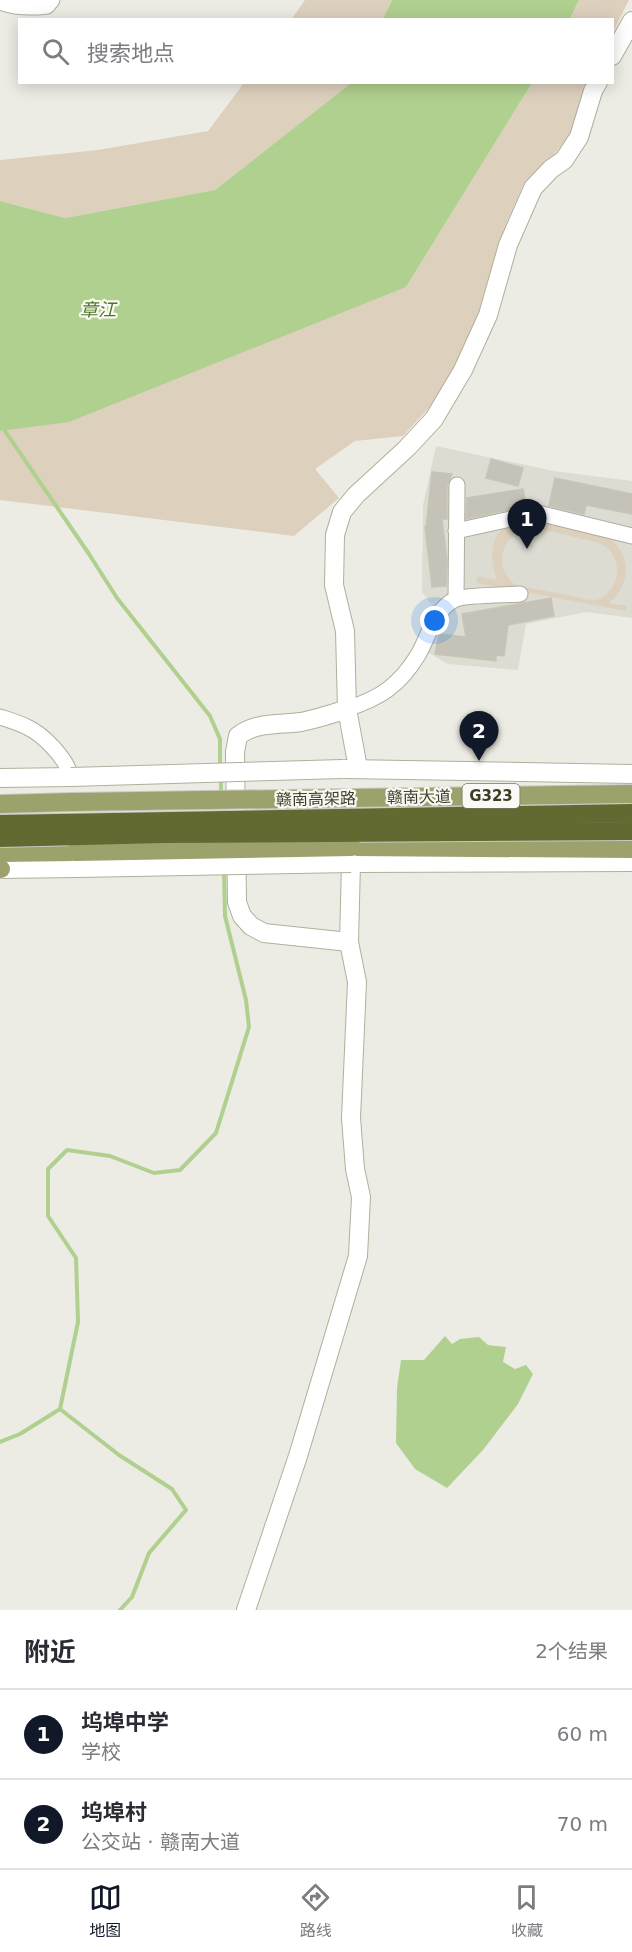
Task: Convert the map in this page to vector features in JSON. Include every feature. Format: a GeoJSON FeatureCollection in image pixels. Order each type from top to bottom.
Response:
{"type":"FeatureCollection","features":[{"type":"Feature","properties":{"kind":"highway","name":"赣南高架路"},"geometry":{"type":"LineString","coordinates":[[0,824],[632,813]]}},
{"type":"Feature","properties":{"kind":"highway","name":"赣南高架路"},"geometry":{"type":"LineString","coordinates":[[0,838],[162,834],[632,831]]}},
{"type":"Feature","properties":{"kind":"main road","name":"赣南大道"},"geometry":{"type":"LineString","coordinates":[[0,804],[632,794]]}},
{"type":"Feature","properties":{"kind":"main road"},"geometry":{"type":"LineString","coordinates":[[0,853],[76,860],[632,849]]}},
{"type":"Feature","properties":{"kind":"street"},"geometry":{"type":"LineString","coordinates":[[0,2],[10,6],[36,8],[47,6],[52,0]]}},
{"type":"Feature","properties":{"kind":"street"},"geometry":{"type":"LineString","coordinates":[[614,52],[632,21]]}},
{"type":"Feature","properties":{"kind":"street"},"geometry":{"type":"LineString","coordinates":[[351,769],[345,631],[334,585],[336,535],[342,512],[356,495],[434,420],[463,370],[488,315],[508,245],[532,188],[564,160],[579,137],[597,84]]}},
{"type":"Feature","properties":{"kind":"street"},"geometry":{"type":"LineString","coordinates":[[456,599],[457,485]]}},
{"type":"Feature","properties":{"kind":"street"},"geometry":{"type":"LineString","coordinates":[[456,531],[538,513],[632,536]]}},
{"type":"Feature","properties":{"kind":"street"},"geometry":{"type":"LineString","coordinates":[[349,942],[264,933],[251,926],[242,916],[237,902],[235,752],[238,736],[246,729],[255,726],[303,722],[369,702],[387,691],[405,674],[418,655],[439,613],[456,599],[520,594]]}},
{"type":"Feature","properties":{"kind":"street"},"geometry":{"type":"LineString","coordinates":[[0,717],[30,728],[50,745],[68,766],[71,777]]}},
{"type":"Feature","properties":{"kind":"street"},"geometry":{"type":"LineString","coordinates":[[0,778],[351,769],[632,774]]}},
{"type":"Feature","properties":{"kind":"street"},"geometry":{"type":"LineString","coordinates":[[246,1610],[298,1456],[358,1256],[361,1197],[355,1169],[351,1119],[357,982],[349,942],[351,855],[632,862]]}},
{"type":"Feature","properties":{"kind":"street"},"geometry":{"type":"LineString","coordinates":[[0,869],[76,860]]}},
{"type":"Feature","properties":{"kind":"shaded area"},"geometry":{"type":"Polygon","coordinates":[[[305,0],[392,0],[383,18],[292,18],[305,0]]]}},
{"type":"Feature","properties":{"kind":"shaded area"},"geometry":{"type":"Polygon","coordinates":[[[579,0],[629,0],[614,30],[614,18],[571,18],[579,0]]]}},
{"type":"Feature","properties":{"kind":"shaded area"},"geometry":{"type":"Polygon","coordinates":[[[243,84],[350,84],[215,190],[65,218],[0,201],[0,160],[98,150],[208,131],[243,84]]]}},
{"type":"Feature","properties":{"kind":"shaded area"},"geometry":{"type":"Polygon","coordinates":[[[531,84],[589,84],[574,130],[554,155],[524,183],[504,229],[484,307],[473,335],[439,397],[403,436],[355,441],[315,469],[339,498],[294,536],[0,500],[0,431],[406,287],[531,84]]]}},
{"type":"Feature","properties":{"kind":"shaded area"},"geometry":{"type":"Polygon","coordinates":[[[436,446],[554,471],[632,481],[632,618],[586,612],[526,624],[518,670],[448,664],[427,652],[441,618],[422,592],[423,505],[436,446]]]}},
{"type":"Feature","properties":{"kind":"shaded area"},"geometry":{"type":"Polygon","coordinates":[[[531,517],[606,536],[615,543],[621,551],[626,569],[622,587],[609,603],[627,606],[626,611],[476,583],[478,576],[497,580],[492,549],[502,529],[509,524],[531,517]],[[536,528],[518,532],[506,545],[503,553],[504,571],[517,586],[589,600],[599,599],[610,590],[615,582],[617,568],[613,555],[607,548],[599,543],[536,528]]]}},
{"type":"Feature","properties":{"kind":"water"},"geometry":{"type":"Polygon","coordinates":[[[392,0],[579,0],[570,18],[383,18],[392,0]]]}},
{"type":"Feature","properties":{"kind":"water","name":"章江"},"geometry":{"type":"Polygon","coordinates":[[[350,84],[531,84],[406,287],[69,422],[0,431],[0,201],[65,218],[215,190],[350,84]]]}},
{"type":"Feature","properties":{"kind":"water"},"geometry":{"type":"Polygon","coordinates":[[[445,1336],[452,1344],[460,1339],[479,1337],[488,1345],[506,1347],[503,1362],[515,1369],[526,1365],[533,1374],[518,1404],[483,1450],[447,1488],[415,1469],[396,1443],[397,1388],[401,1360],[424,1360],[445,1336]]]}},
{"type":"Feature","properties":{"kind":"building"},"geometry":{"type":"Polygon","coordinates":[[[491,459],[523,468],[518,486],[486,478],[491,459]]]}},
{"type":"Feature","properties":{"kind":"building"},"geometry":{"type":"Polygon","coordinates":[[[432,472],[452,474],[447,485],[447,519],[442,519],[447,561],[446,586],[432,587],[425,527],[432,472]]]}},
{"type":"Feature","properties":{"kind":"building"},"geometry":{"type":"Polygon","coordinates":[[[555,478],[632,494],[632,514],[586,505],[584,514],[549,506],[555,478]]]}},
{"type":"Feature","properties":{"kind":"building"},"geometry":{"type":"Polygon","coordinates":[[[523,489],[526,506],[466,519],[467,498],[523,489]]]}},
{"type":"Feature","properties":{"kind":"building"},"geometry":{"type":"Polygon","coordinates":[[[551,598],[554,616],[508,625],[504,656],[496,655],[496,661],[435,654],[439,634],[466,637],[462,614],[551,598]]]}},
{"type":"Feature","properties":{"kind":"waterway"},"geometry":{"type":"LineString","coordinates":[[5,427],[5,431],[117,598],[210,716],[220,739],[220,768]]}},
{"type":"Feature","properties":{"kind":"waterway"},"geometry":{"type":"LineString","coordinates":[[221,778],[221,795]]}},
{"type":"Feature","properties":{"kind":"waterway"},"geometry":{"type":"LineString","coordinates":[[0,1442],[20,1434],[60,1409],[78,1322],[76,1258],[48,1216],[48,1169],[67,1150],[110,1156],[154,1173],[180,1170],[216,1133],[249,1027],[246,1000],[225,916],[224,871]]}},
{"type":"Feature","properties":{"kind":"waterway"},"geometry":{"type":"LineString","coordinates":[[60,1409],[119,1455],[172,1489],[186,1510],[149,1553],[132,1597],[120,1610]]}},
{"type":"Feature","properties":{"kind":"place","name":"坞埠中学"},"geometry":{"type":"Point","coordinates":[527,549]}},
{"type":"Feature","properties":{"kind":"place","name":"坞埠村"},"geometry":{"type":"Point","coordinates":[479,761]}}]}
